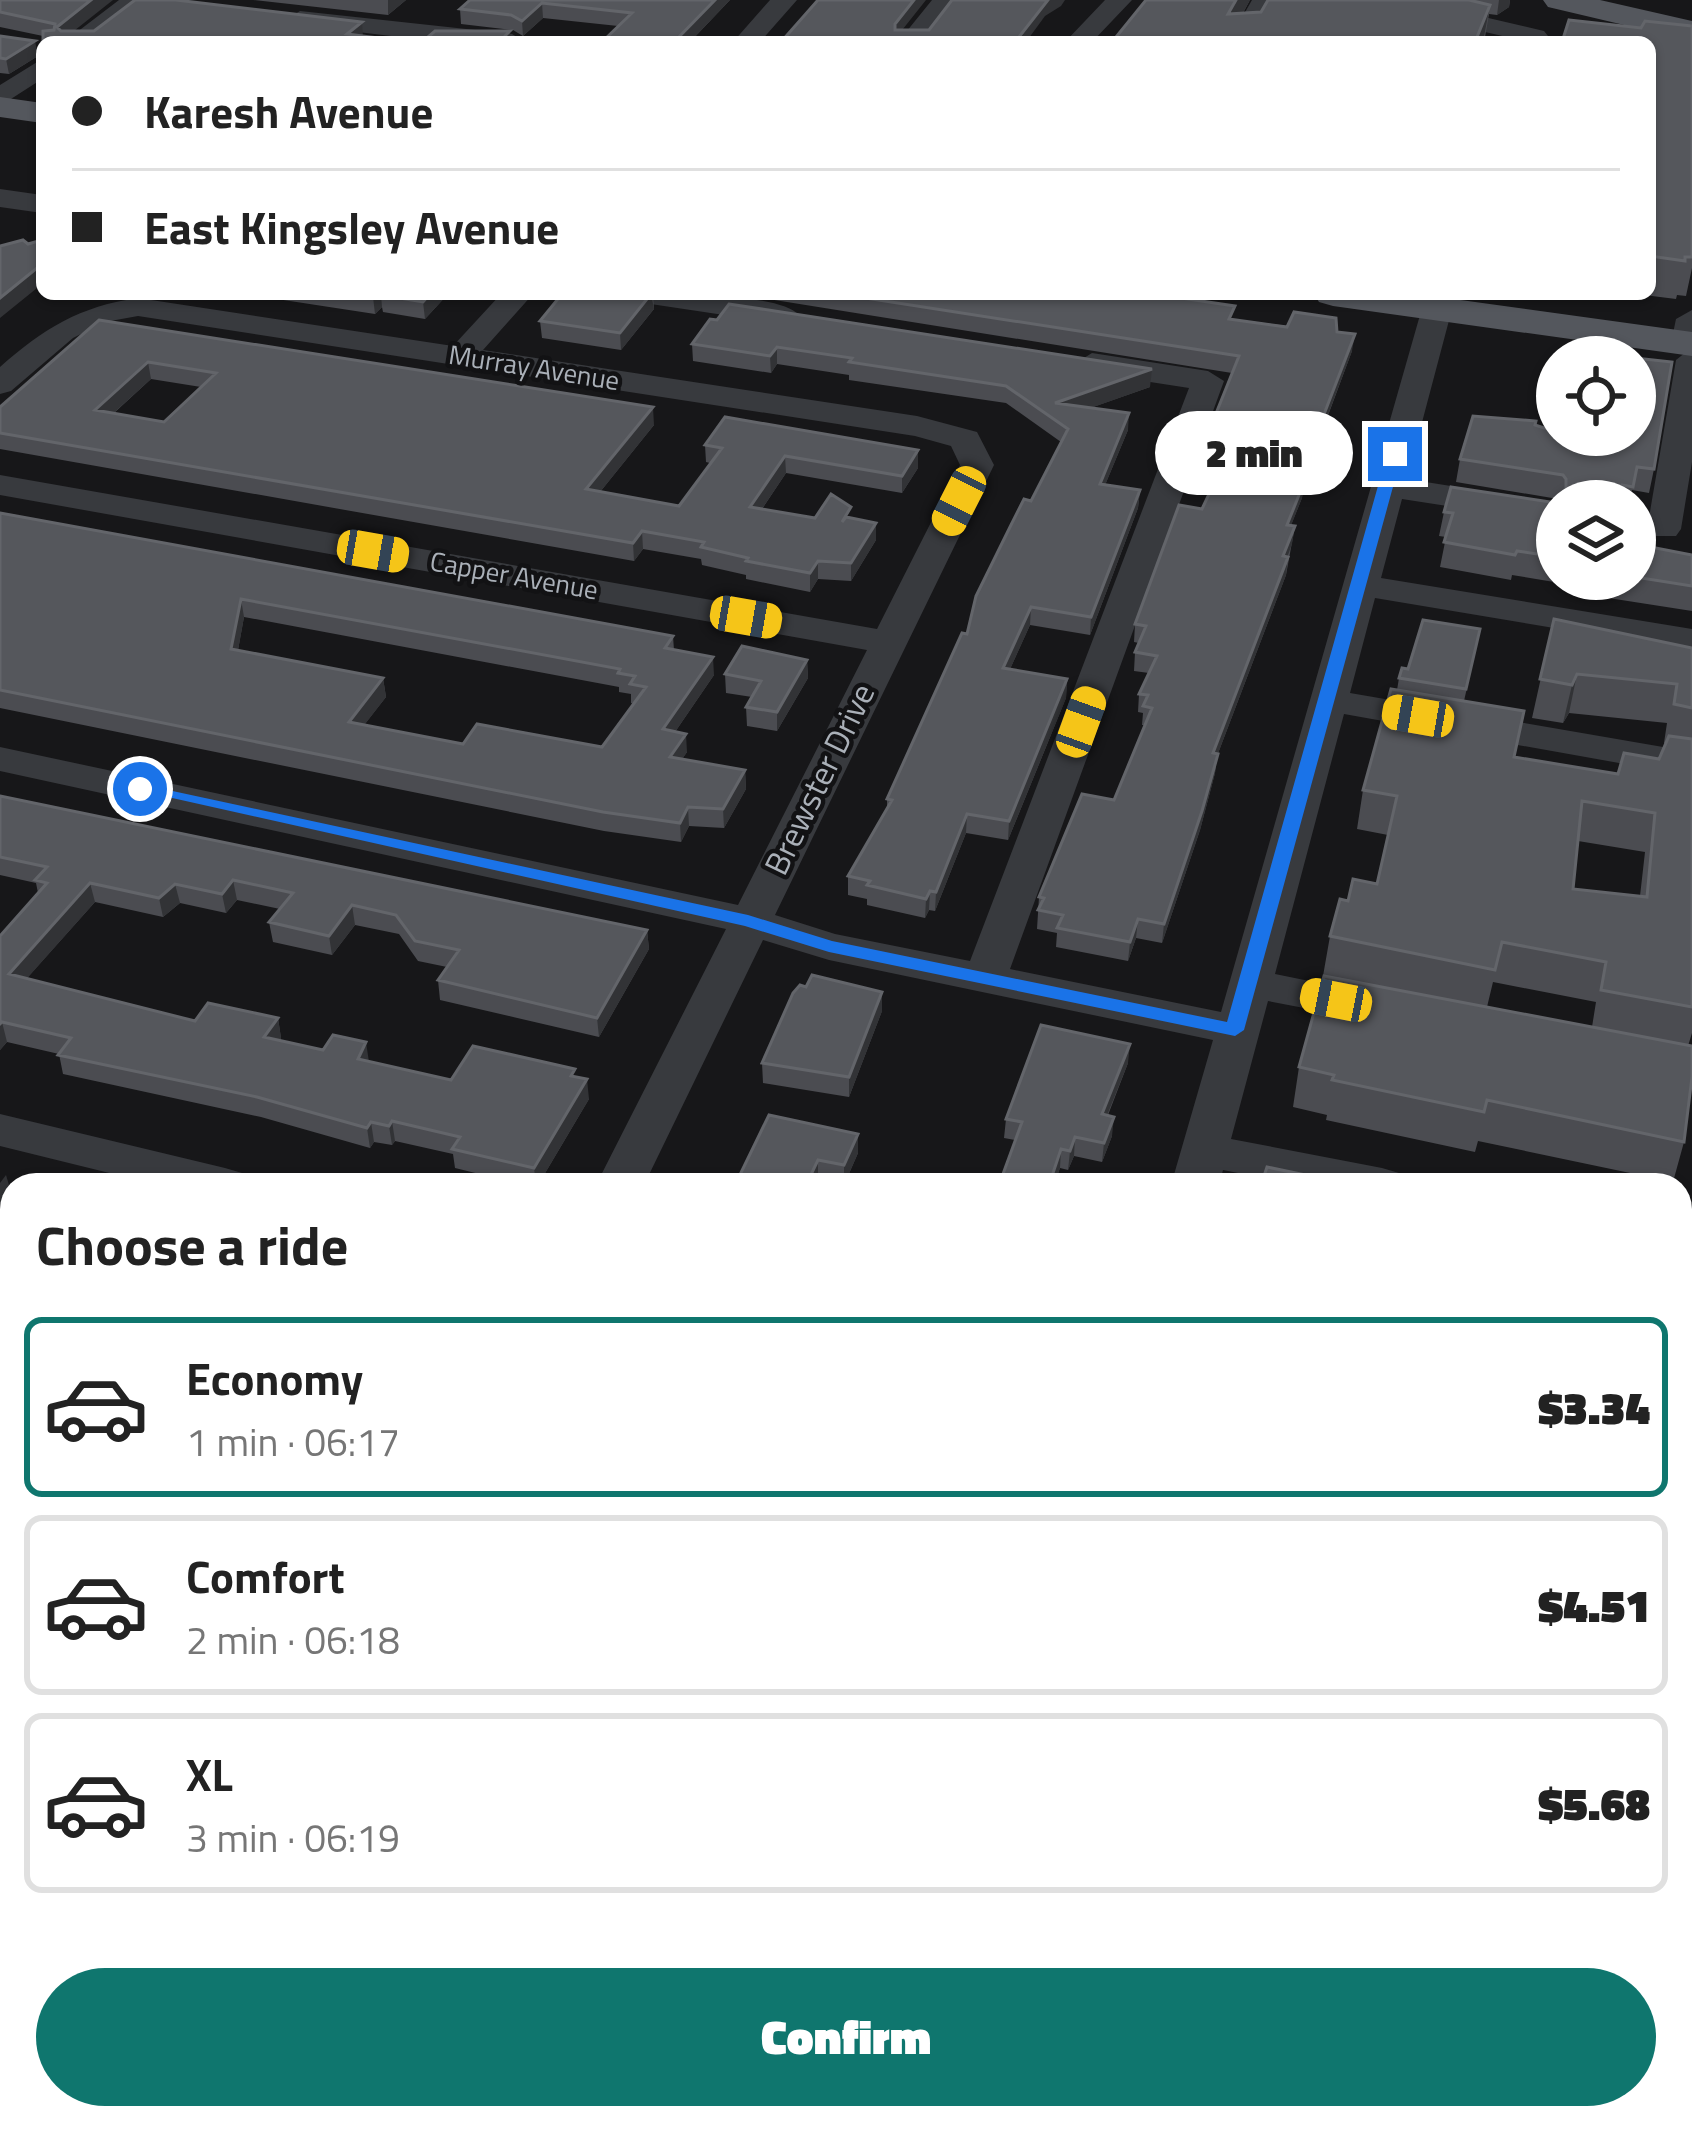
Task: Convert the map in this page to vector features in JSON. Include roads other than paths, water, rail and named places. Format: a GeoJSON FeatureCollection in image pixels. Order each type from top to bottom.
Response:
{"type":"FeatureCollection","features":[{"type":"Feature","properties":{"kind":"main road"},"geometry":{"type":"LineString","coordinates":[[1557,0],[1692,31]]}},
{"type":"Feature","properties":{"kind":"main road"},"geometry":{"type":"LineString","coordinates":[[1620,0],[1692,16]]}},
{"type":"Feature","properties":{"kind":"main road"},"geometry":{"type":"LineString","coordinates":[[0,102],[36,111]]}},
{"type":"Feature","properties":{"kind":"main road"},"geometry":{"type":"LineString","coordinates":[[1438,301],[1563,336]]}},
{"type":"Feature","properties":{"kind":"main road"},"geometry":{"type":"LineString","coordinates":[[1656,342],[1691,341]]}},
{"type":"Feature","properties":{"kind":"street"},"geometry":{"type":"LineString","coordinates":[[85,36],[135,0]]}},
{"type":"Feature","properties":{"kind":"street"},"geometry":{"type":"LineString","coordinates":[[751,36],[784,0]]}},
{"type":"Feature","properties":{"kind":"street"},"geometry":{"type":"LineString","coordinates":[[916,36],[944,0]]}},
{"type":"Feature","properties":{"kind":"street"},"geometry":{"type":"LineString","coordinates":[[1084,36],[1119,0]]}},
{"type":"Feature","properties":{"kind":"street"},"geometry":{"type":"LineString","coordinates":[[1244,36],[1265,0]]}},
{"type":"Feature","properties":{"kind":"street"},"geometry":{"type":"LineString","coordinates":[[1378,0],[1521,36]]}},
{"type":"Feature","properties":{"kind":"street"},"geometry":{"type":"LineString","coordinates":[[1535,36],[1557,0]]}},
{"type":"Feature","properties":{"kind":"street"},"geometry":{"type":"LineString","coordinates":[[410,33],[436,11]]}},
{"type":"Feature","properties":{"kind":"street"},"geometry":{"type":"LineString","coordinates":[[1428,36],[1437,14]]}},
{"type":"Feature","properties":{"kind":"street"},"geometry":{"type":"LineString","coordinates":[[278,16],[444,36]]}},
{"type":"Feature","properties":{"kind":"street"},"geometry":{"type":"LineString","coordinates":[[0,102],[36,72]]}},
{"type":"Feature","properties":{"kind":"street"},"geometry":{"type":"LineString","coordinates":[[0,198],[36,203]]}},
{"type":"Feature","properties":{"kind":"street"},"geometry":{"type":"LineString","coordinates":[[460,357],[512,300]]}},
{"type":"Feature","properties":{"kind":"street"},"geometry":{"type":"LineString","coordinates":[[684,300],[809,319]]}},
{"type":"Feature","properties":{"kind":"street"},"geometry":{"type":"LineString","coordinates":[[1261,1173],[1200,1167],[1438,301]]}},
{"type":"Feature","properties":{"kind":"street","name":"Murray Avenue"},"geometry":{"type":"LineString","coordinates":[[0,384],[68,325],[100,310],[138,307],[916,426],[965,439]]}},
{"type":"Feature","properties":{"kind":"street"},"geometry":{"type":"LineString","coordinates":[[1664,529],[1691,341]]}},
{"type":"Feature","properties":{"kind":"street"},"geometry":{"type":"LineString","coordinates":[[985,978],[1208,381],[1067,359]]}},
{"type":"Feature","properties":{"kind":"street","name":"Brewster Drive"},"geometry":{"type":"LineString","coordinates":[[626,1173],[977,466],[965,439]]}},
{"type":"Feature","properties":{"kind":"street","name":"Capper Avenue"},"geometry":{"type":"LineString","coordinates":[[0,485],[886,642]]}},
{"type":"Feature","properties":{"kind":"street"},"geometry":{"type":"LineString","coordinates":[[1386,486],[1536,510]]}},
{"type":"Feature","properties":{"kind":"street"},"geometry":{"type":"LineString","coordinates":[[1359,585],[1692,640]]}},
{"type":"Feature","properties":{"kind":"street"},"geometry":{"type":"LineString","coordinates":[[1327,700],[1692,764]]}},
{"type":"Feature","properties":{"kind":"street"},"geometry":{"type":"LineString","coordinates":[[0,759],[748,921],[829,946],[1235,1030]]}},
{"type":"Feature","properties":{"kind":"street"},"geometry":{"type":"LineString","coordinates":[[1248,983],[1412,1015]]}},
{"type":"Feature","properties":{"kind":"street"},"geometry":{"type":"LineString","coordinates":[[0,1130],[122,1173]]}}]}
